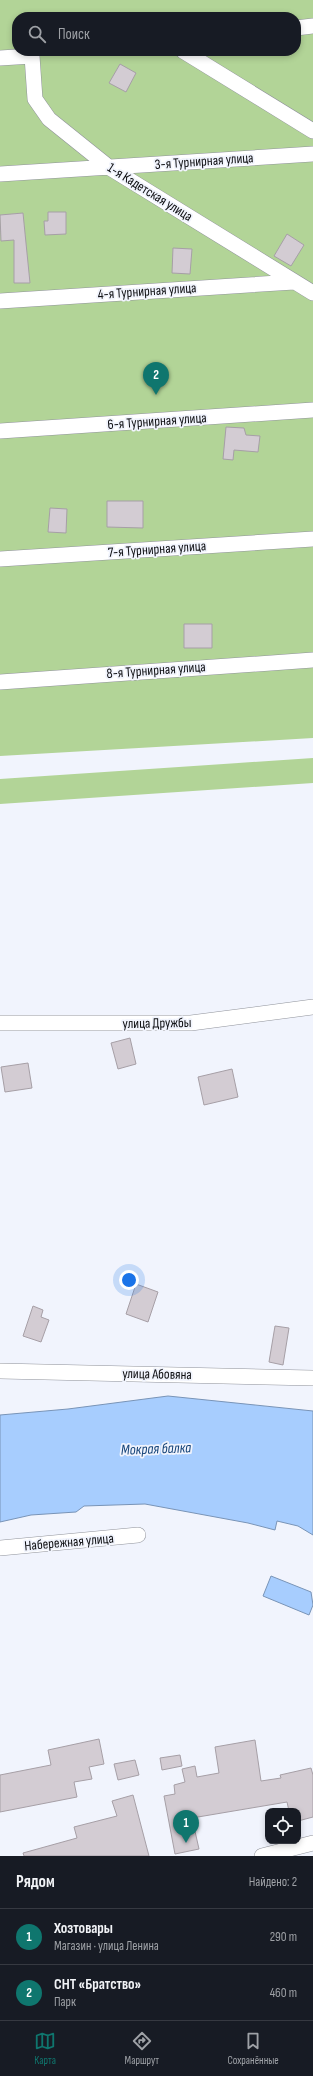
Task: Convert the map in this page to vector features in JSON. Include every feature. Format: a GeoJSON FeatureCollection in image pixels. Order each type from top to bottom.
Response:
{"type":"FeatureCollection","features":[{"type":"Feature","properties":{"kind":"street"},"geometry":{"type":"LineString","coordinates":[[301,27],[313,26]]}},
{"type":"Feature","properties":{"kind":"street","name":"1-я Кадетская улица"},"geometry":{"type":"LineString","coordinates":[[0,58],[32,56],[35,99],[49,119],[110,168],[313,293]]}},
{"type":"Feature","properties":{"kind":"street"},"geometry":{"type":"LineString","coordinates":[[191,56],[313,131]]}},
{"type":"Feature","properties":{"kind":"street","name":"3-я Турнирная улица"},"geometry":{"type":"LineString","coordinates":[[0,174],[313,154]]}},
{"type":"Feature","properties":{"kind":"street","name":"4-я Турнирная улица"},"geometry":{"type":"LineString","coordinates":[[0,301],[294,282]]}},
{"type":"Feature","properties":{"kind":"street","name":"6-я Турнирная улица"},"geometry":{"type":"LineString","coordinates":[[0,431],[313,410]]}},
{"type":"Feature","properties":{"kind":"street","name":"7-я Турнирная улица"},"geometry":{"type":"LineString","coordinates":[[0,559],[313,539]]}},
{"type":"Feature","properties":{"kind":"street","name":"8-я Турнирная улица"},"geometry":{"type":"LineString","coordinates":[[0,682],[313,660]]}},
{"type":"Feature","properties":{"kind":"street","name":"улица Дружбы"},"geometry":{"type":"LineString","coordinates":[[0,1023],[191,1023],[313,1007]]}},
{"type":"Feature","properties":{"kind":"street","name":"улица Абовяна"},"geometry":{"type":"LineString","coordinates":[[0,1371],[313,1378]]}},
{"type":"Feature","properties":{"kind":"street","name":"Набережная улица"},"geometry":{"type":"LineString","coordinates":[[0,1548],[138,1535]]}},
{"type":"Feature","properties":{"kind":"street"},"geometry":{"type":"LineString","coordinates":[[262,1856],[313,1842]]}},
{"type":"Feature","properties":{"kind":"green space"},"geometry":{"type":"Polygon","coordinates":[[[0,0],[313,0],[313,738],[0,756],[0,0]]]}},
{"type":"Feature","properties":{"kind":"green space"},"geometry":{"type":"Polygon","coordinates":[[[313,758],[313,783],[0,804],[0,779],[313,758]]]}},
{"type":"Feature","properties":{"kind":"water","name":"Мокрая балка"},"geometry":{"type":"Polygon","coordinates":[[[168,1396],[313,1411],[313,1535],[298,1526],[277,1521],[275,1530],[248,1523],[145,1504],[84,1506],[76,1512],[31,1515],[0,1522],[0,1415],[68,1409],[168,1396]]]}},
{"type":"Feature","properties":{"kind":"water"},"geometry":{"type":"Polygon","coordinates":[[[271,1576],[311,1592],[313,1605],[309,1615],[263,1596],[271,1576]]]}},
{"type":"Feature","properties":{"kind":"building"},"geometry":{"type":"Polygon","coordinates":[[[120,64],[136,73],[126,92],[109,83],[120,64]]]}},
{"type":"Feature","properties":{"kind":"building"},"geometry":{"type":"Polygon","coordinates":[[[48,212],[66,212],[66,234],[45,235],[44,221],[48,221],[48,212]]]}},
{"type":"Feature","properties":{"kind":"building"},"geometry":{"type":"Polygon","coordinates":[[[23,213],[30,283],[14,283],[14,240],[1,241],[0,215],[23,213]]]}},
{"type":"Feature","properties":{"kind":"building"},"geometry":{"type":"Polygon","coordinates":[[[287,234],[304,245],[291,266],[274,256],[287,234]]]}},
{"type":"Feature","properties":{"kind":"building"},"geometry":{"type":"Polygon","coordinates":[[[173,248],[192,249],[190,274],[172,273],[173,248]]]}},
{"type":"Feature","properties":{"kind":"building"},"geometry":{"type":"Polygon","coordinates":[[[226,427],[244,428],[246,435],[260,436],[258,452],[234,450],[233,460],[223,459],[226,427]]]}},
{"type":"Feature","properties":{"kind":"building"},"geometry":{"type":"Polygon","coordinates":[[[107,501],[143,501],[143,528],[107,527],[107,501]]]}},
{"type":"Feature","properties":{"kind":"building"},"geometry":{"type":"Polygon","coordinates":[[[50,508],[67,509],[66,533],[48,532],[50,508]]]}},
{"type":"Feature","properties":{"kind":"building"},"geometry":{"type":"Polygon","coordinates":[[[184,624],[212,624],[212,648],[184,648],[184,624]]]}},
{"type":"Feature","properties":{"kind":"building"},"geometry":{"type":"Polygon","coordinates":[[[130,1038],[136,1064],[118,1069],[111,1043],[130,1038]]]}},
{"type":"Feature","properties":{"kind":"building"},"geometry":{"type":"Polygon","coordinates":[[[28,1063],[32,1088],[5,1092],[1,1067],[28,1063]]]}},
{"type":"Feature","properties":{"kind":"building"},"geometry":{"type":"Polygon","coordinates":[[[232,1069],[238,1097],[204,1105],[198,1077],[232,1069]]]}},
{"type":"Feature","properties":{"kind":"building"},"geometry":{"type":"Polygon","coordinates":[[[136,1284],[158,1292],[148,1322],[126,1314],[136,1284]]]}},
{"type":"Feature","properties":{"kind":"building"},"geometry":{"type":"Polygon","coordinates":[[[33,1306],[43,1310],[41,1317],[49,1320],[41,1342],[23,1336],[33,1306]]]}},
{"type":"Feature","properties":{"kind":"building"},"geometry":{"type":"Polygon","coordinates":[[[275,1326],[289,1328],[283,1365],[269,1362],[275,1326]]]}},
{"type":"Feature","properties":{"kind":"building"},"geometry":{"type":"Polygon","coordinates":[[[99,1739],[104,1764],[89,1767],[92,1779],[74,1782],[77,1797],[0,1812],[0,1775],[51,1765],[48,1750],[99,1739]]]}},
{"type":"Feature","properties":{"kind":"building"},"geometry":{"type":"Polygon","coordinates":[[[255,1740],[261,1781],[281,1778],[280,1775],[311,1768],[313,1775],[313,1817],[301,1820],[301,1808],[288,1808],[287,1802],[192,1818],[199,1849],[175,1854],[164,1796],[175,1794],[174,1785],[185,1782],[182,1769],[195,1766],[197,1777],[219,1773],[215,1747],[255,1740]]]}},
{"type":"Feature","properties":{"kind":"building"},"geometry":{"type":"Polygon","coordinates":[[[180,1755],[182,1766],[162,1770],[160,1758],[180,1755]]]}},
{"type":"Feature","properties":{"kind":"building"},"geometry":{"type":"Polygon","coordinates":[[[135,1760],[139,1775],[118,1780],[114,1764],[135,1760]]]}},
{"type":"Feature","properties":{"kind":"building"},"geometry":{"type":"Polygon","coordinates":[[[133,1795],[149,1856],[24,1856],[23,1853],[77,1838],[74,1827],[117,1816],[112,1801],[133,1795]]]}},
{"type":"Feature","properties":{"kind":"place","name":"СНТ «Братство»"},"geometry":{"type":"Point","coordinates":[156,395]}},
{"type":"Feature","properties":{"kind":"place","name":"Хозтовары"},"geometry":{"type":"Point","coordinates":[186,1843]}}]}
